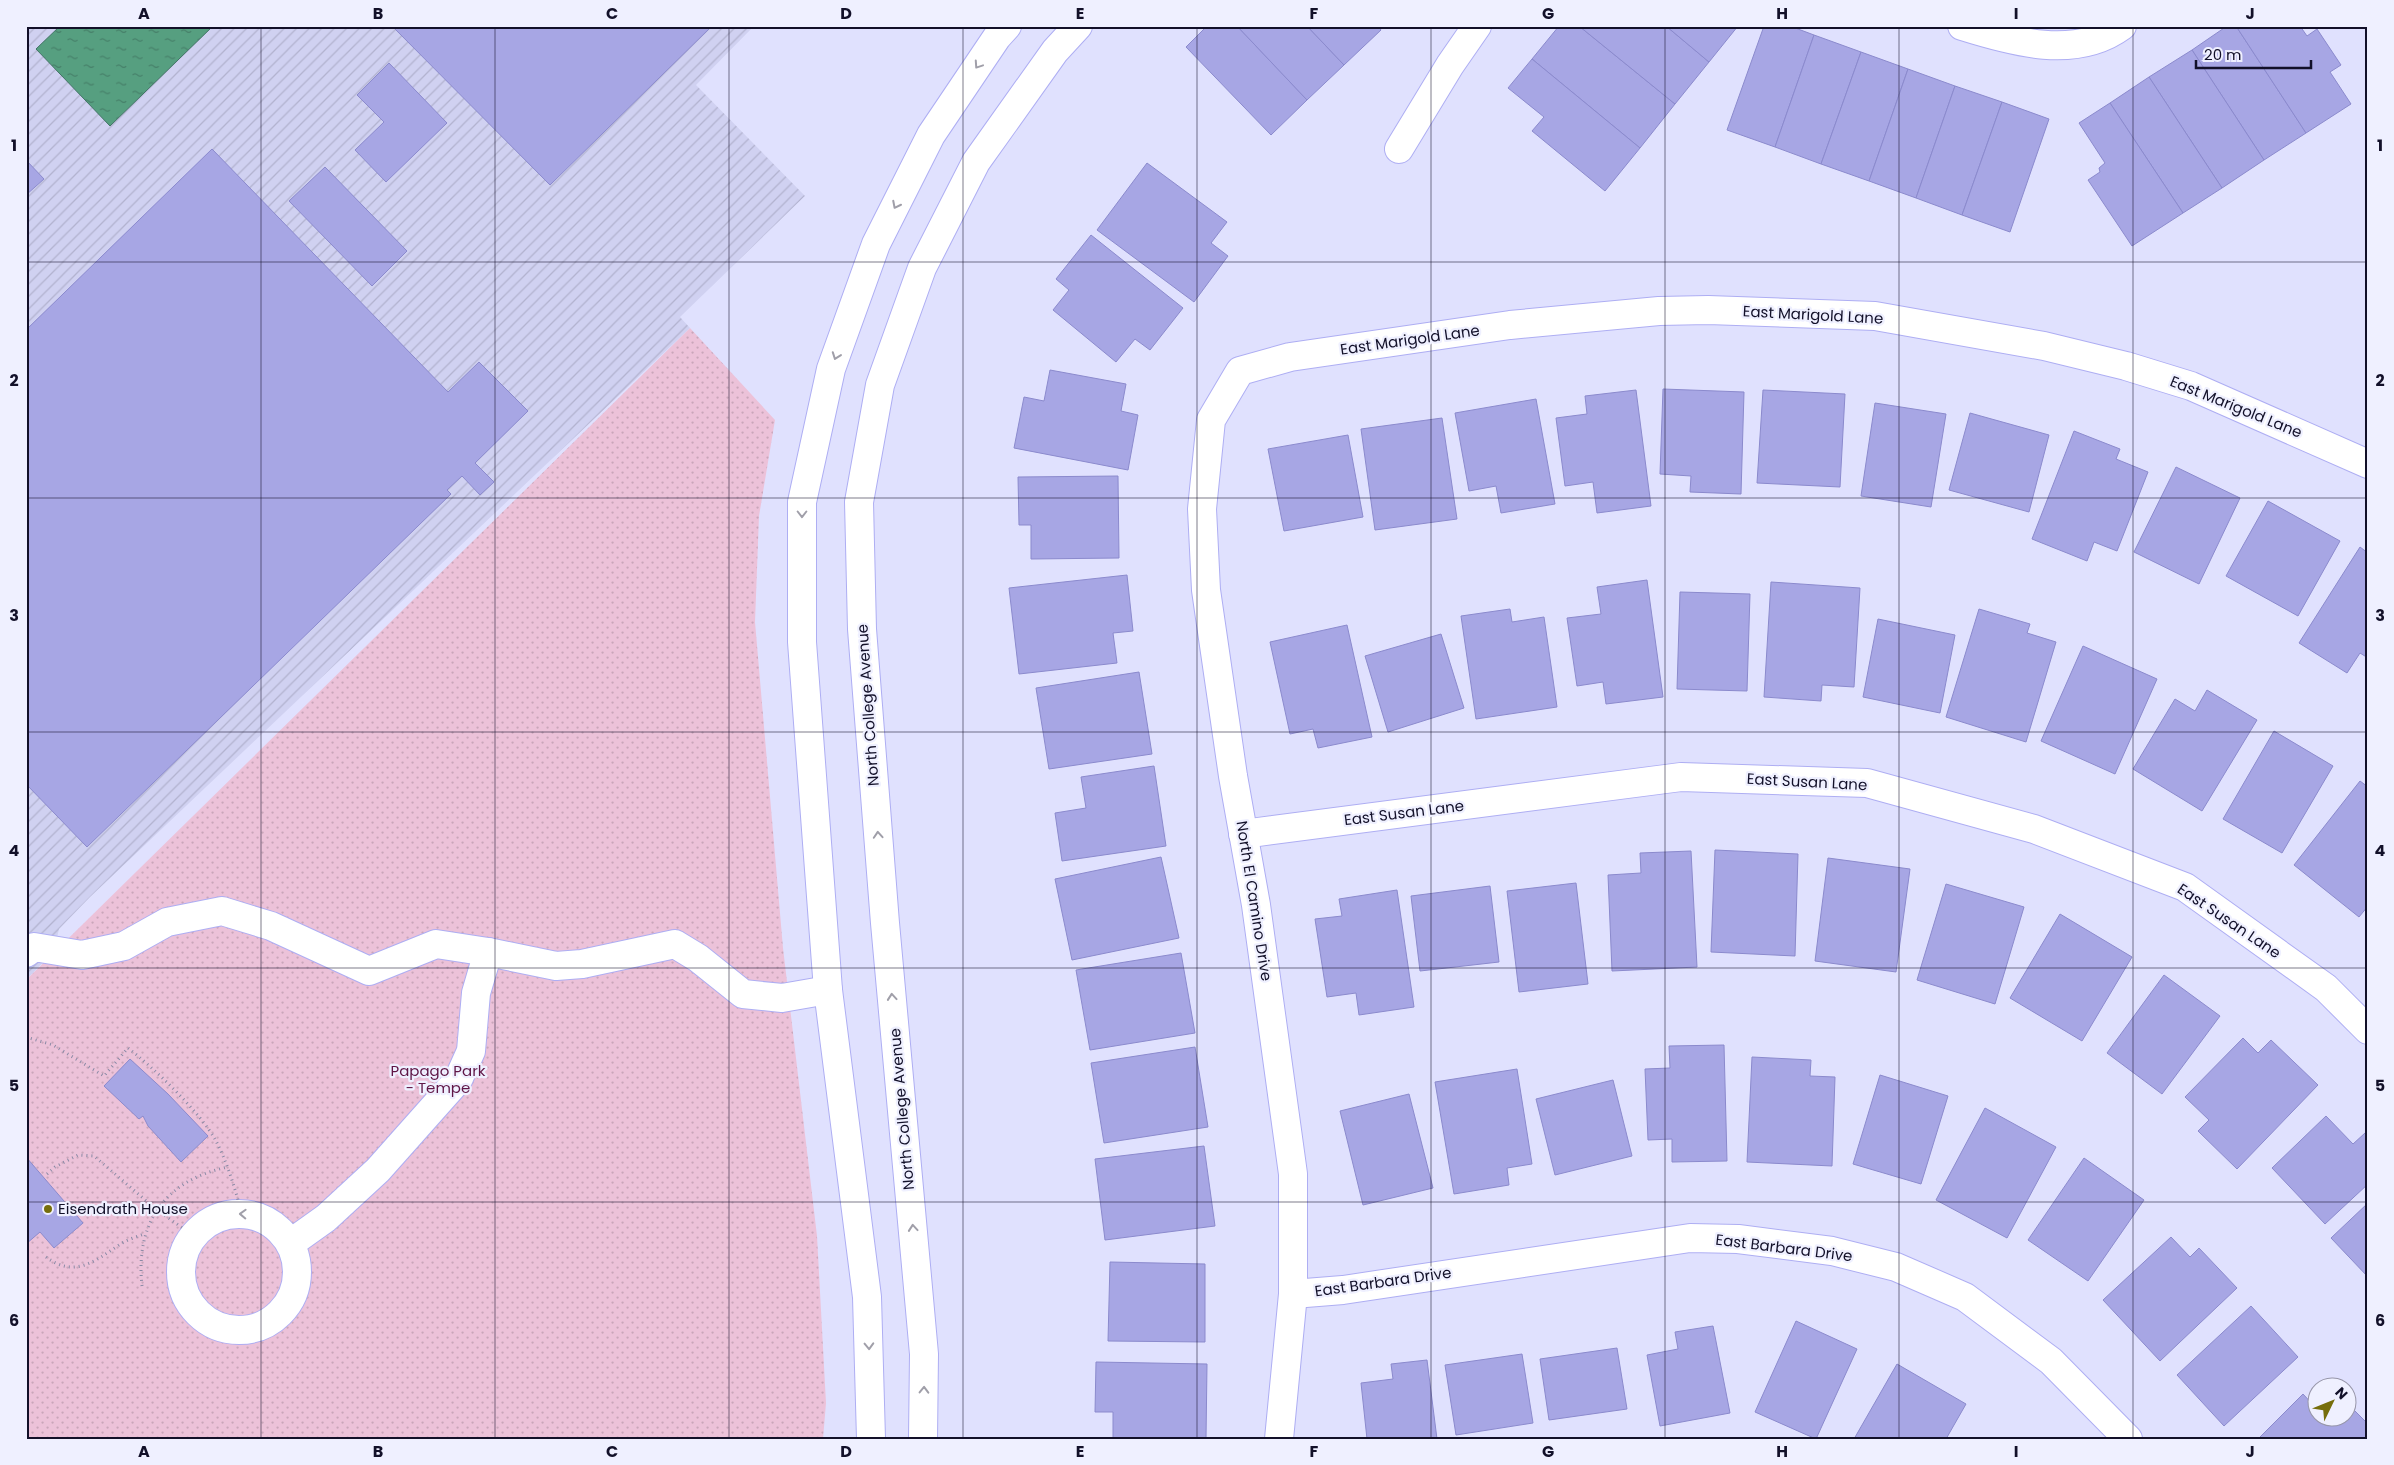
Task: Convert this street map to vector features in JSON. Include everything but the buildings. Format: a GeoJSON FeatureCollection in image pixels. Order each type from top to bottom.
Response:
{"type":"FeatureCollection","features":[{"type":"Feature","properties":{"kind":"street"},"geometry":{"type":"LineString","coordinates":[[871,1439],[867,1297],[828,990],[802,642],[802,502],[831,369],[876,244],[931,134],[997,37],[1007,26]]}},
{"type":"Feature","properties":{"kind":"street","name":"North College Avenue"},"geometry":{"type":"LineString","coordinates":[[923,1439],[924,1354],[885,923],[862,629],[860,502],[880,384],[922,268],[976,162],[1055,51],[1078,26]]}},
{"type":"Feature","properties":{"kind":"street"},"geometry":{"type":"LineString","coordinates":[[1399,149],[1477,26]]}},
{"type":"Feature","properties":{"kind":"street"},"geometry":{"type":"LineString","coordinates":[[1962,26],[2013,41],[2072,46],[2108,37],[2122,26]]}},
{"type":"Feature","properties":{"kind":"street","name":"East Marigold Lane"},"geometry":{"type":"LineString","coordinates":[[1240,371],[1290,357],[1328,351],[1510,326],[1659,311],[1708,310],[1875,316],[2044,346],[2126,366],[2191,386],[2368,464]]}},
{"type":"Feature","properties":{"kind":"street","name":"North El Camino Drive"},"geometry":{"type":"LineString","coordinates":[[1240,371],[1211,420],[1202,509],[1206,590],[1243,834],[1259,924],[1293,1174],[1293,1294],[1279,1439]]}},
{"type":"Feature","properties":{"kind":"street","name":"East Susan Lane"},"geometry":{"type":"LineString","coordinates":[[1243,834],[1681,777],[1867,783],[2034,829],[2185,887],[2326,988],[2368,1030]]}},
{"type":"Feature","properties":{"kind":"street"},"geometry":{"type":"LineString","coordinates":[[26,953],[34,947],[82,955],[124,946],[167,922],[222,911],[271,926],[369,972],[436,944],[488,952],[556,966],[582,964],[675,944],[698,958],[743,994],[782,998],[828,990]]}},
{"type":"Feature","properties":{"kind":"street"},"geometry":{"type":"LineString","coordinates":[[291,1243],[326,1218],[378,1170],[458,1080],[471,1051],[476,993],[488,952]]}},
{"type":"Feature","properties":{"kind":"street"},"geometry":{"type":"LineString","coordinates":[[228,1214],[253,1214],[275,1225],[291,1243],[298,1267],[295,1291],[283,1312],[263,1326],[238,1331],[214,1325],[195,1310],[183,1289],[181,1264],[188,1241],[206,1223],[228,1214]]}},
{"type":"Feature","properties":{"kind":"street","name":"East Barbara Drive"},"geometry":{"type":"LineString","coordinates":[[1293,1294],[1343,1290],[1690,1238],[1738,1239],[1832,1251],[1896,1267],[1965,1297],[2051,1361],[2128,1439]]}},
{"type":"Feature","properties":{"kind":"path"},"geometry":{"type":"LineString","coordinates":[[26,1037],[53,1045],[104,1076],[128,1048],[185,1101],[215,1139],[228,1166],[242,1214]]}},
{"type":"Feature","properties":{"kind":"path"},"geometry":{"type":"LineString","coordinates":[[47,1174],[55,1167],[78,1155],[94,1156],[157,1210],[194,1236]]}},
{"type":"Feature","properties":{"kind":"path"},"geometry":{"type":"LineString","coordinates":[[142,1286],[140,1266],[145,1234],[157,1210],[171,1193],[187,1180],[207,1171],[228,1166]]}},
{"type":"Feature","properties":{"kind":"path"},"geometry":{"type":"LineString","coordinates":[[46,1257],[58,1266],[76,1267],[92,1264],[111,1253],[120,1245],[145,1234]]}},
{"type":"Feature","properties":{"kind":"shaded area"},"geometry":{"type":"Polygon","coordinates":[[[26,26],[754,26],[696,85],[805,196],[680,317],[690,328],[90,897],[59,929],[54,951],[26,980],[26,26]]]}},
{"type":"Feature","properties":{"kind":"green space","name":"Papago Park - Tempe"},"geometry":{"type":"Polygon","coordinates":[[[690,328],[775,420],[759,516],[755,622],[783,948],[817,1236],[826,1403],[823,1439],[26,1439],[26,980],[690,328]]]}},
{"type":"Feature","properties":{"kind":"water"},"geometry":{"type":"Polygon","coordinates":[[[60,26],[213,26],[110,126],[36,49],[60,26]]]}},
{"type":"Feature","properties":{"kind":"place","name":"Eisendrath House"},"geometry":{"type":"Point","coordinates":[48,1209]}}]}
